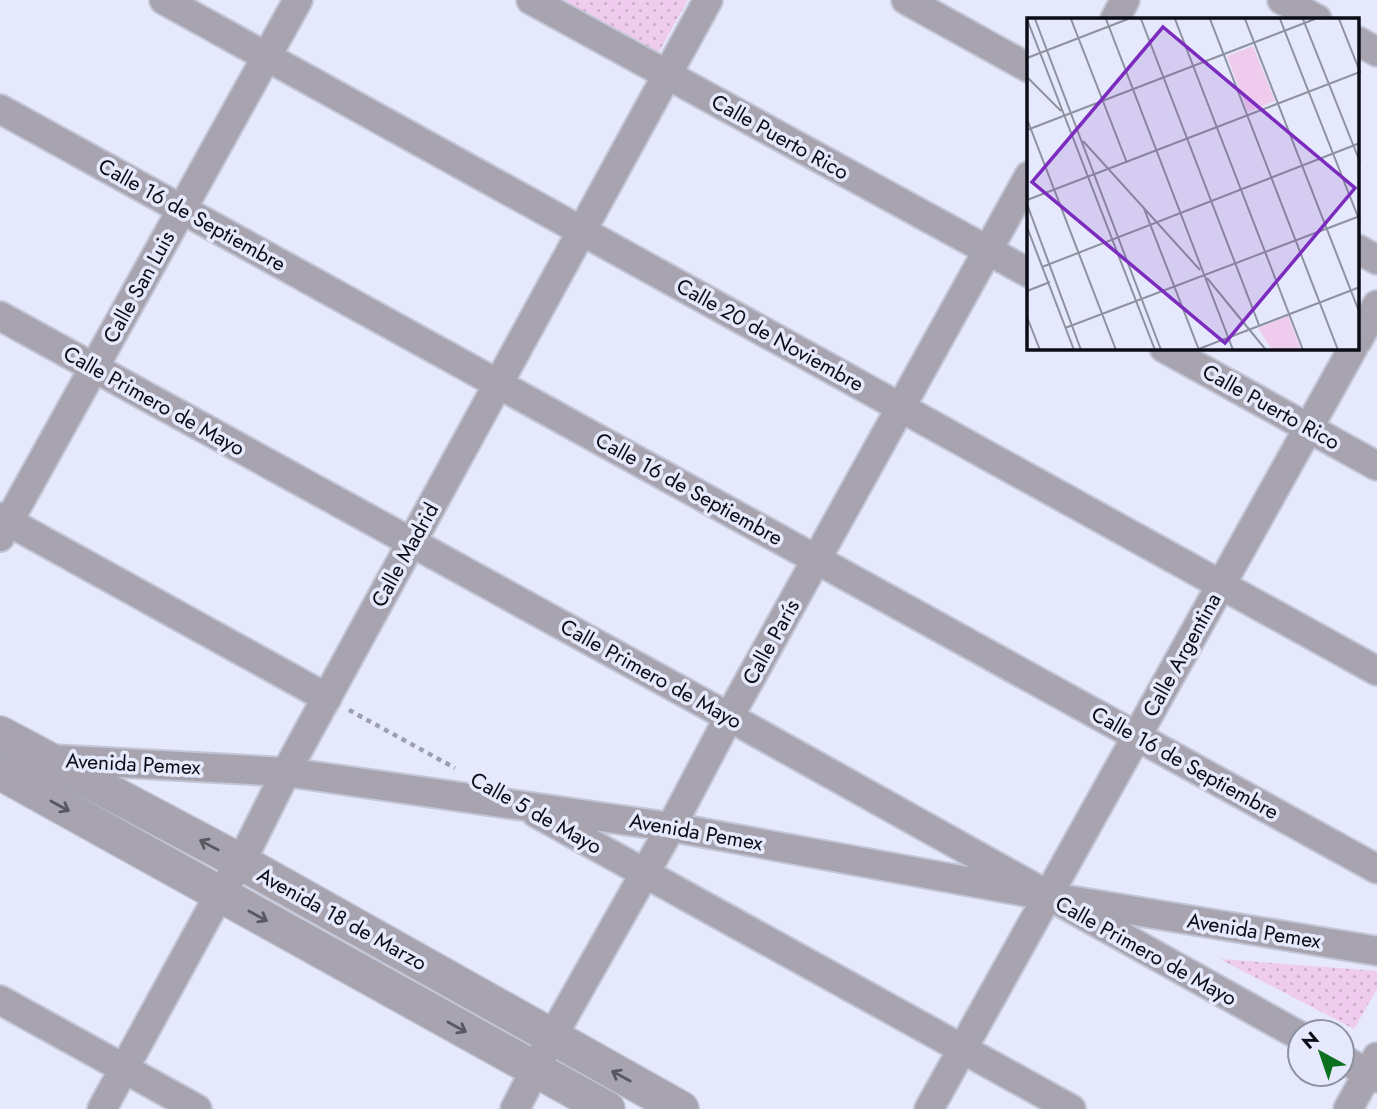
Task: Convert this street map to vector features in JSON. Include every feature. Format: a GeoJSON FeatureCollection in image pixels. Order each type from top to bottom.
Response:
{"type":"FeatureCollection","features":[{"type":"Feature","properties":{"kind":"street","name":"Calle 20 de Noviembre"},"geometry":{"type":"LineString","coordinates":[[164,0],[1377,671]]}},
{"type":"Feature","properties":{"kind":"street","name":"Calle San Luis"},"geometry":{"type":"LineString","coordinates":[[3,525],[94,368],[298,0]]}},
{"type":"Feature","properties":{"kind":"street","name":"Calle Puerto Rico"},"geometry":{"type":"LineString","coordinates":[[531,0],[1027,272]]}},
{"type":"Feature","properties":{"kind":"street","name":"Calle Madrid"},"geometry":{"type":"LineString","coordinates":[[102,1109],[219,895],[241,862],[286,772],[708,0]]}},
{"type":"Feature","properties":{"kind":"street"},"geometry":{"type":"LineString","coordinates":[[905,0],[1027,67]]}},
{"type":"Feature","properties":{"kind":"street"},"geometry":{"type":"LineString","coordinates":[[1116,18],[1125,0]]}},
{"type":"Feature","properties":{"kind":"street"},"geometry":{"type":"LineString","coordinates":[[1282,0],[1315,18]]}},
{"type":"Feature","properties":{"kind":"street"},"geometry":{"type":"LineString","coordinates":[[1360,42],[1377,52]]}},
{"type":"Feature","properties":{"kind":"street","name":"Calle 16 de Septiembre"},"geometry":{"type":"LineString","coordinates":[[0,109],[1377,869]]}},
{"type":"Feature","properties":{"kind":"street","name":"Calle París"},"geometry":{"type":"LineString","coordinates":[[515,1109],[552,1037],[671,827],[729,717],[1027,180]]}},
{"type":"Feature","properties":{"kind":"street"},"geometry":{"type":"LineString","coordinates":[[1360,250],[1377,260]]}},
{"type":"Feature","properties":{"kind":"street"},"geometry":{"type":"LineString","coordinates":[[1360,336],[1377,305]]}},
{"type":"Feature","properties":{"kind":"street","name":"Calle Primero de Mayo"},"geometry":{"type":"LineString","coordinates":[[0,316],[729,717],[1286,1028]]}},
{"type":"Feature","properties":{"kind":"street","name":"Calle Puerto Rico"},"geometry":{"type":"LineString","coordinates":[[1168,350],[1377,466]]}},
{"type":"Feature","properties":{"kind":"street","name":"Calle Argentina"},"geometry":{"type":"LineString","coordinates":[[929,1109],[1352,350]]}},
{"type":"Feature","properties":{"kind":"street"},"geometry":{"type":"LineString","coordinates":[[3,525],[327,698]]}},
{"type":"Feature","properties":{"kind":"street","name":"Avenida 18 de Marzo"},"geometry":{"type":"LineString","coordinates":[[0,734],[241,862],[681,1109]]}},
{"type":"Feature","properties":{"kind":"street","name":"Avenida Pemex"},"geometry":{"type":"LineString","coordinates":[[8,777],[45,759],[286,772],[671,827],[1048,897],[1377,951]]}},
{"type":"Feature","properties":{"kind":"street","name":"Avenida 18 de Marzo"},"geometry":{"type":"LineString","coordinates":[[8,777],[607,1109]]}},
{"type":"Feature","properties":{"kind":"street","name":"Calle 5 de Mayo"},"geometry":{"type":"LineString","coordinates":[[521,805],[1071,1109]]}},
{"type":"Feature","properties":{"kind":"street"},"geometry":{"type":"LineString","coordinates":[[0,1000],[197,1109]]}},
{"type":"Feature","properties":{"kind":"street"},"geometry":{"type":"LineString","coordinates":[[1348,1109],[1374,1069],[1356,1063]]}},
{"type":"Feature","properties":{"kind":"path","name":"Calle 5 de Mayo"},"geometry":{"type":"LineString","coordinates":[[327,698],[460,772]]}},
{"type":"Feature","properties":{"kind":"shaded area"},"geometry":{"type":"Polygon","coordinates":[[[554,0],[688,0],[656,57],[554,0]]]}},
{"type":"Feature","properties":{"kind":"shaded area"},"geometry":{"type":"Polygon","coordinates":[[[1220,959],[1377,971],[1377,989],[1356,1026],[1356,1018],[1333,1018],[1220,959]]]}}]}
